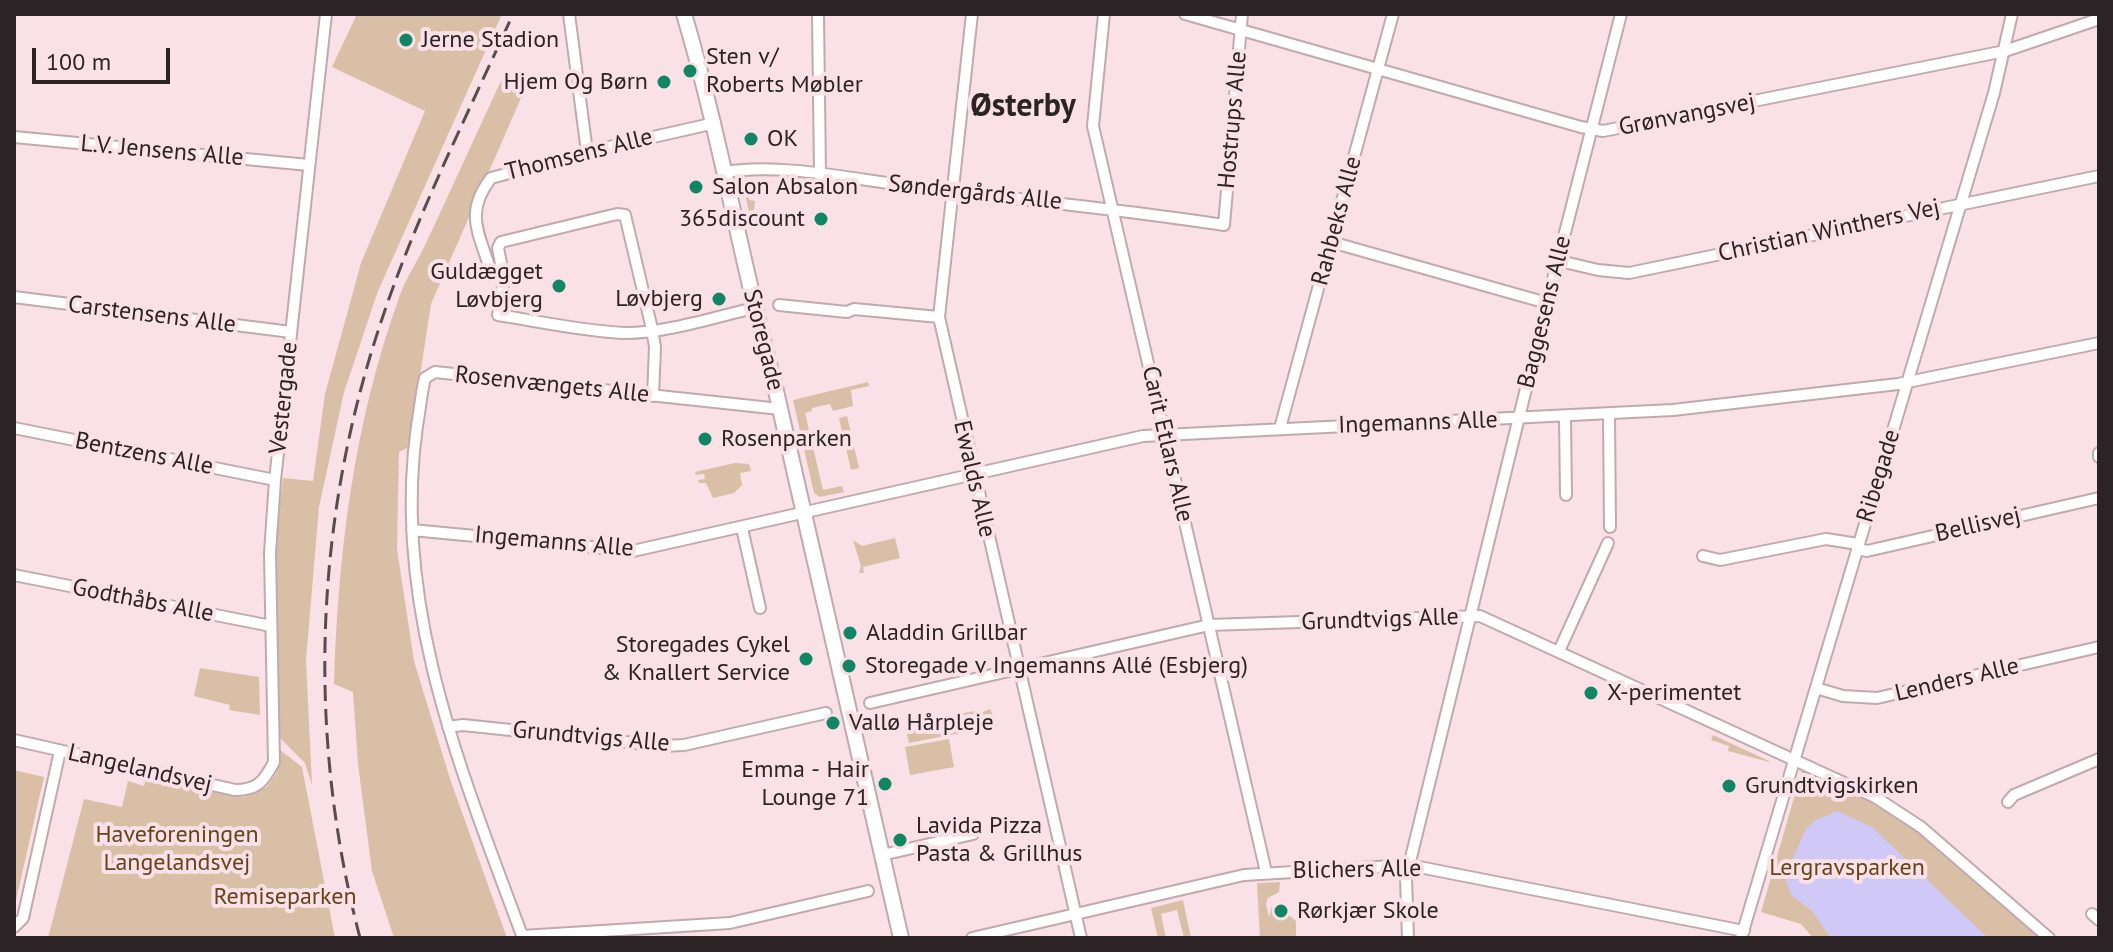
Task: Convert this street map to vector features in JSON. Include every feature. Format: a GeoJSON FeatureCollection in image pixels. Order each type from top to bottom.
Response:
{"type":"FeatureCollection","features":[{"type":"Feature","properties":{"kind":"street","name":"Vestergade"},"geometry":{"type":"LineString","coordinates":[[264,781],[274,762],[270,553],[275,480],[326,14]]}},
{"type":"Feature","properties":{"kind":"street"},"geometry":{"type":"LineString","coordinates":[[569,14],[587,152]]}},
{"type":"Feature","properties":{"kind":"street","name":"Storegade"},"geometry":{"type":"LineString","coordinates":[[684,14],[715,123],[754,308],[901,938]]}},
{"type":"Feature","properties":{"kind":"street"},"geometry":{"type":"LineString","coordinates":[[818,14],[820,175]]}},
{"type":"Feature","properties":{"kind":"street","name":"Ewalds Alle"},"geometry":{"type":"LineString","coordinates":[[972,14],[939,317],[1081,938]]}},
{"type":"Feature","properties":{"kind":"street","name":"Carit Etlars Alle"},"geometry":{"type":"LineString","coordinates":[[1104,14],[1093,126],[1266,872]]}},
{"type":"Feature","properties":{"kind":"street","name":"Grønvangsvej"},"geometry":{"type":"LineString","coordinates":[[1185,14],[1592,130],[1608,131],[2005,51],[2099,19]]}},
{"type":"Feature","properties":{"kind":"street","name":"Hostrups Alle"},"geometry":{"type":"LineString","coordinates":[[1224,225],[1242,14]]}},
{"type":"Feature","properties":{"kind":"street","name":"Rahbeks Alle"},"geometry":{"type":"LineString","coordinates":[[1280,428],[1393,14]]}},
{"type":"Feature","properties":{"kind":"street","name":"Baggesens Alle"},"geometry":{"type":"LineString","coordinates":[[1408,938],[1406,878],[1621,14]]}},
{"type":"Feature","properties":{"kind":"street","name":"Ribegade"},"geometry":{"type":"LineString","coordinates":[[1742,934],[1961,205],[2005,51],[2012,14]]}},
{"type":"Feature","properties":{"kind":"street","name":"Thomsens Alle"},"geometry":{"type":"LineString","coordinates":[[489,266],[474,220],[478,203],[491,178],[715,123]]}},
{"type":"Feature","properties":{"kind":"street","name":"L.V. Jensens Alle"},"geometry":{"type":"LineString","coordinates":[[14,137],[309,165]]}},
{"type":"Feature","properties":{"kind":"street","name":"Søndergårds Alle"},"geometry":{"type":"LineString","coordinates":[[726,172],[747,169],[820,175],[1111,208],[1224,225]]}},
{"type":"Feature","properties":{"kind":"street","name":"Christian Winthers Vej"},"geometry":{"type":"LineString","coordinates":[[1560,261],[1629,273],[2099,176]]}},
{"type":"Feature","properties":{"kind":"street"},"geometry":{"type":"LineString","coordinates":[[653,396],[655,347],[652,329],[625,215],[617,214],[501,242],[498,248],[504,279],[498,315],[627,333],[652,329],[754,308]]}},
{"type":"Feature","properties":{"kind":"street"},"geometry":{"type":"LineString","coordinates":[[1331,242],[1547,303]]}},
{"type":"Feature","properties":{"kind":"street","name":"Carstensens Alle"},"geometry":{"type":"LineString","coordinates":[[14,297],[291,332]]}},
{"type":"Feature","properties":{"kind":"street"},"geometry":{"type":"LineString","coordinates":[[779,305],[939,317]]}},
{"type":"Feature","properties":{"kind":"street","name":"Ingemanns Alle"},"geometry":{"type":"LineString","coordinates":[[412,530],[633,551],[1143,436],[1673,410],[1908,382],[2099,343]]}},
{"type":"Feature","properties":{"kind":"street","name":"Rosenvængets Alle"},"geometry":{"type":"LineString","coordinates":[[523,937],[448,727],[423,631],[412,530],[413,454],[424,381],[429,374],[447,373],[780,409]]}},
{"type":"Feature","properties":{"kind":"street"},"geometry":{"type":"LineString","coordinates":[[1609,415],[1610,527]]}},
{"type":"Feature","properties":{"kind":"street"},"geometry":{"type":"LineString","coordinates":[[1565,417],[1566,495]]}},
{"type":"Feature","properties":{"kind":"street","name":"Bentzens Alle"},"geometry":{"type":"LineString","coordinates":[[14,428],[275,480]]}},
{"type":"Feature","properties":{"kind":"street","name":"Bellisvej"},"geometry":{"type":"LineString","coordinates":[[1703,556],[1720,560],[1826,539],[1867,551],[2099,498]]}},
{"type":"Feature","properties":{"kind":"street"},"geometry":{"type":"LineString","coordinates":[[742,528],[760,608]]}},
{"type":"Feature","properties":{"kind":"street"},"geometry":{"type":"LineString","coordinates":[[1559,651],[1608,543]]}},
{"type":"Feature","properties":{"kind":"street","name":"Godthåbs Alle"},"geometry":{"type":"LineString","coordinates":[[14,575],[271,626]]}},
{"type":"Feature","properties":{"kind":"street","name":"Grundtvigs Alle"},"geometry":{"type":"LineString","coordinates":[[870,703],[1209,625],[1480,616],[1875,797],[1921,827],[2049,938]]}},
{"type":"Feature","properties":{"kind":"street","name":"Lenders Alle"},"geometry":{"type":"LineString","coordinates":[[1816,688],[1843,696],[1877,698],[2099,647]]}},
{"type":"Feature","properties":{"kind":"street","name":"Grundtvigs Alle"},"geometry":{"type":"LineString","coordinates":[[448,727],[463,725],[663,746],[684,745],[826,713]]}},
{"type":"Feature","properties":{"kind":"street","name":"Langelandsvej"},"geometry":{"type":"LineString","coordinates":[[14,740],[235,790],[247,790],[264,781]]}},
{"type":"Feature","properties":{"kind":"street"},"geometry":{"type":"LineString","coordinates":[[14,927],[23,918],[60,751]]}},
{"type":"Feature","properties":{"kind":"street"},"geometry":{"type":"LineString","coordinates":[[2008,802],[2014,795],[2099,759]]}},
{"type":"Feature","properties":{"kind":"street"},"geometry":{"type":"LineString","coordinates":[[882,855],[973,834]]}},
{"type":"Feature","properties":{"kind":"street","name":"Blichers Alle"},"geometry":{"type":"LineString","coordinates":[[972,938],[1266,872],[1409,865],[1742,934]]}},
{"type":"Feature","properties":{"kind":"street"},"geometry":{"type":"LineString","coordinates":[[523,937],[730,923],[868,891]]}},
{"type":"Feature","properties":{"kind":"green space"},"geometry":{"type":"Polygon","coordinates":[[[357,14],[502,14],[378,291],[344,392],[319,507],[306,660],[312,785],[305,763],[279,737],[275,543],[283,478],[313,481],[325,394],[361,263],[425,111],[332,67],[357,14]]]}},
{"type":"Feature","properties":{"kind":"green space"},"geometry":{"type":"Polygon","coordinates":[[[501,81],[525,89],[431,304],[409,447],[399,452],[397,549],[414,661],[450,779],[507,938],[394,938],[372,871],[358,764],[353,692],[334,684],[340,585],[351,487],[371,390],[400,295],[501,81]]]}},
{"type":"Feature","properties":{"kind":"green space"},"geometry":{"type":"Polygon","coordinates":[[[745,179],[776,183],[750,183],[749,200],[755,201],[753,219],[760,220],[759,229],[752,227],[743,184],[745,179]]]}},
{"type":"Feature","properties":{"kind":"green space"},"geometry":{"type":"Polygon","coordinates":[[[868,382],[869,386],[851,390],[853,406],[833,411],[830,404],[805,413],[823,490],[842,486],[844,492],[820,497],[814,493],[793,400],[868,382]]]}},
{"type":"Feature","properties":{"kind":"green space"},"geometry":{"type":"Polygon","coordinates":[[[847,416],[859,468],[851,470],[839,418],[847,416]]]}},
{"type":"Feature","properties":{"kind":"green space"},"geometry":{"type":"Polygon","coordinates":[[[735,463],[749,464],[751,471],[740,473],[742,485],[734,493],[713,498],[706,483],[699,483],[698,480],[705,479],[704,474],[696,475],[695,472],[735,463]]]}},
{"type":"Feature","properties":{"kind":"green space"},"geometry":{"type":"Polygon","coordinates":[[[895,538],[900,558],[863,567],[864,573],[859,573],[861,566],[853,540],[862,546],[895,538]]]}},
{"type":"Feature","properties":{"kind":"green space"},"geometry":{"type":"Polygon","coordinates":[[[200,668],[259,677],[260,715],[229,710],[230,705],[194,696],[200,668]]]}},
{"type":"Feature","properties":{"kind":"green space"},"geometry":{"type":"Polygon","coordinates":[[[990,709],[997,726],[909,743],[905,724],[975,711],[979,714],[990,709]]]}},
{"type":"Feature","properties":{"kind":"green space"},"geometry":{"type":"Polygon","coordinates":[[[1713,735],[1769,762],[1728,751],[1729,746],[1711,740],[1713,735]]]}},
{"type":"Feature","properties":{"kind":"green space"},"geometry":{"type":"Polygon","coordinates":[[[949,739],[954,767],[910,775],[905,747],[949,739]]]}},
{"type":"Feature","properties":{"kind":"green space"},"geometry":{"type":"Polygon","coordinates":[[[280,750],[302,767],[335,938],[48,938],[84,799],[122,807],[128,781],[144,786],[147,776],[245,797],[267,787],[277,772],[280,750]]]}},
{"type":"Feature","properties":{"kind":"green space"},"geometry":{"type":"Polygon","coordinates":[[[14,770],[44,777],[14,909],[14,770]]]}},
{"type":"Feature","properties":{"kind":"green space","name":"Lergravsparken"},"geometry":{"type":"Polygon","coordinates":[[[1802,770],[1870,801],[1916,830],[2041,938],[1813,938],[1801,924],[1761,912],[1802,770]]]}},
{"type":"Feature","properties":{"kind":"green space"},"geometry":{"type":"Polygon","coordinates":[[[1280,882],[1279,892],[1268,898],[1266,904],[1269,917],[1271,908],[1277,905],[1296,921],[1296,938],[1260,938],[1257,883],[1280,882]]]}},
{"type":"Feature","properties":{"kind":"green space"},"geometry":{"type":"Polygon","coordinates":[[[1183,900],[1191,938],[1184,938],[1177,910],[1161,914],[1166,938],[1158,938],[1151,908],[1183,900]]]}},
{"type":"Feature","properties":{"kind":"shaded area"},"geometry":{"type":"Polygon","coordinates":[[[1837,811],[1872,827],[1988,938],[1831,938],[1812,911],[1791,895],[1786,880],[1806,829],[1816,820],[1837,811]]]}},
{"type":"Feature","properties":{"kind":"railway"},"geometry":{"type":"LineString","coordinates":[[360,938],[343,862],[331,785],[326,707],[325,630],[331,553],[342,476],[358,400],[394,285],[442,168],[513,14]]}},
{"type":"Feature","properties":{"kind":"place","name":"Jerne Stadion"},"geometry":{"type":"Point","coordinates":[406,40]}},
{"type":"Feature","properties":{"kind":"place","name":"Sten v/ Roberts Møbler"},"geometry":{"type":"Point","coordinates":[690,71]}},
{"type":"Feature","properties":{"kind":"place","name":"Hjem Og Børn"},"geometry":{"type":"Point","coordinates":[664,82]}},
{"type":"Feature","properties":{"kind":"place","name":"OK"},"geometry":{"type":"Point","coordinates":[751,139]}},
{"type":"Feature","properties":{"kind":"place","name":"Salon Absalon"},"geometry":{"type":"Point","coordinates":[696,187]}},
{"type":"Feature","properties":{"kind":"place","name":"365discount"},"geometry":{"type":"Point","coordinates":[821,219]}},
{"type":"Feature","properties":{"kind":"place","name":"Guldægget Løvbjerg"},"geometry":{"type":"Point","coordinates":[559,286]}},
{"type":"Feature","properties":{"kind":"place","name":"Løvbjerg"},"geometry":{"type":"Point","coordinates":[719,299]}},
{"type":"Feature","properties":{"kind":"place","name":"Rosenparken"},"geometry":{"type":"Point","coordinates":[705,439]}},
{"type":"Feature","properties":{"kind":"place","name":"Aladdin Grillbar"},"geometry":{"type":"Point","coordinates":[850,633]}},
{"type":"Feature","properties":{"kind":"place","name":"Storegades Cykel & Knallert Service"},"geometry":{"type":"Point","coordinates":[806,659]}},
{"type":"Feature","properties":{"kind":"place","name":"Storegade v Ingemanns Allé (Esbjerg)"},"geometry":{"type":"Point","coordinates":[849,666]}},
{"type":"Feature","properties":{"kind":"place","name":"X-perimentet"},"geometry":{"type":"Point","coordinates":[1591,693]}},
{"type":"Feature","properties":{"kind":"place","name":"Vallø Hårpleje"},"geometry":{"type":"Point","coordinates":[833,723]}},
{"type":"Feature","properties":{"kind":"place","name":"Emma - Hair Lounge 71"},"geometry":{"type":"Point","coordinates":[885,784]}},
{"type":"Feature","properties":{"kind":"place","name":"Grundtvigskirken"},"geometry":{"type":"Point","coordinates":[1729,786]}},
{"type":"Feature","properties":{"kind":"place","name":"Lavida Pizza Pasta & Grillhus"},"geometry":{"type":"Point","coordinates":[900,840]}},
{"type":"Feature","properties":{"kind":"place","name":"Rørkjær Skole"},"geometry":{"type":"Point","coordinates":[1281,911]}},
{"type":"Feature","properties":{"kind":"district","name":"Østerby"},"geometry":{"type":"Point","coordinates":[1023,107]}},
{"type":"Feature","properties":{"kind":"park label","name":"Haveforeningen Langelandsvej"},"geometry":{"type":"Point","coordinates":[177,849]}},
{"type":"Feature","properties":{"kind":"park label","name":"Remiseparken"},"geometry":{"type":"Point","coordinates":[285,897]}}]}
